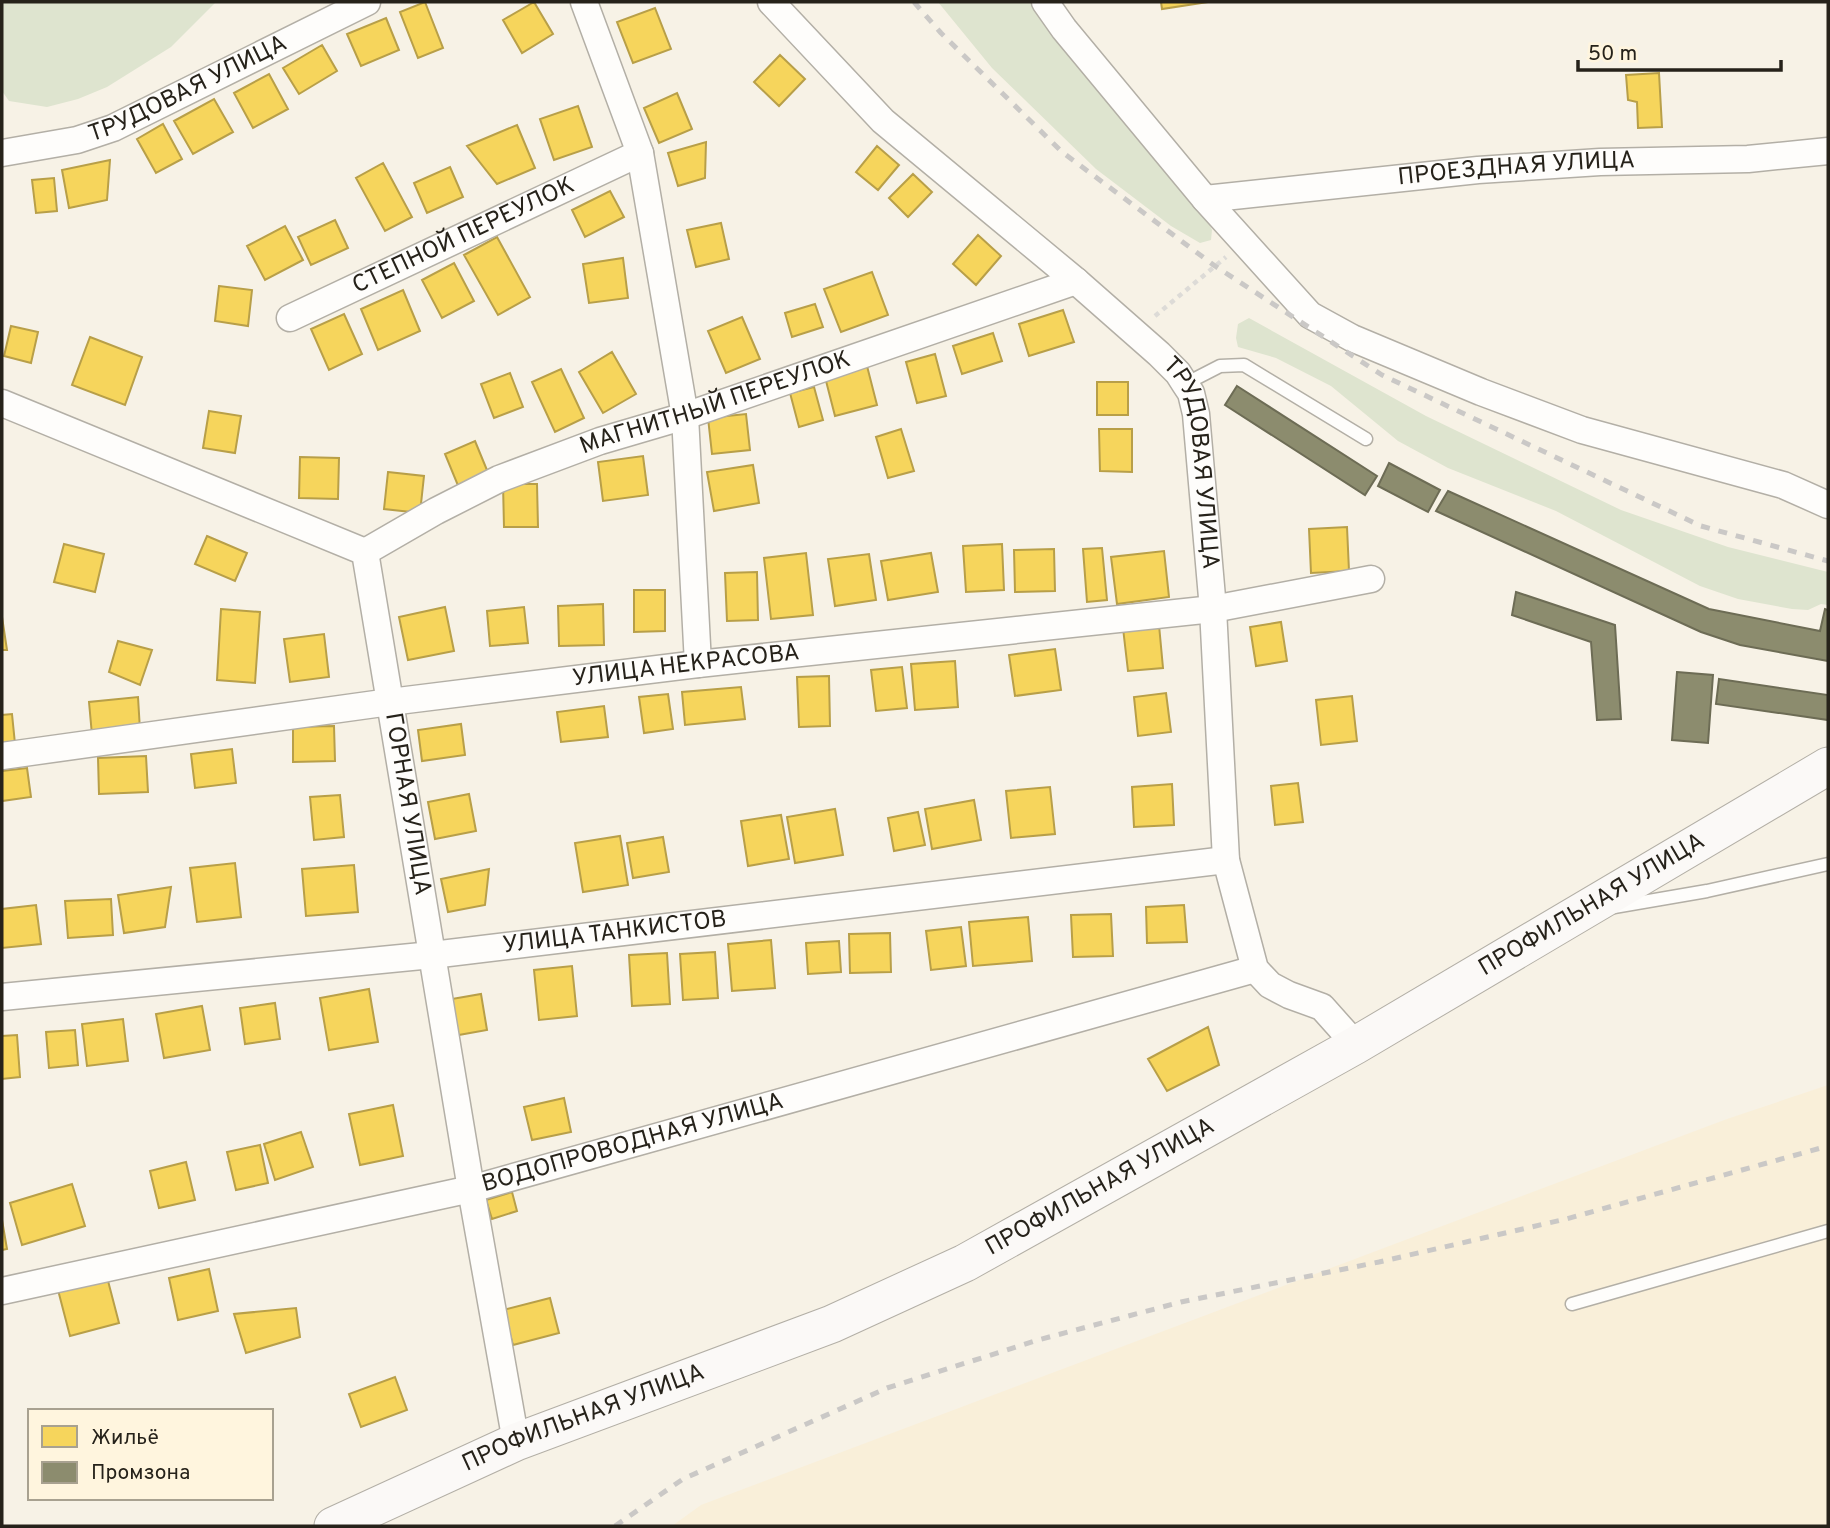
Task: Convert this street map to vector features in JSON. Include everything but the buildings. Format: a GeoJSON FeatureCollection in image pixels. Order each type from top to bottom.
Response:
{"type":"FeatureCollection","features":[{"type":"Feature","properties":{"kind":"main road","name":"ПРОФИЛЬНАЯ УЛИЦА"},"geometry":{"type":"LineString","coordinates":[[333,1526],[516,1442],[832,1324],[965,1264],[1356,1045],[1828,766]]}},
{"type":"Feature","properties":{"kind":"street","name":"ТРУДОВАЯ УЛИЦА"},"geometry":{"type":"LineString","coordinates":[[2,153],[77,140],[113,128],[367,2]]}},
{"type":"Feature","properties":{"kind":"street"},"geometry":{"type":"LineString","coordinates":[[584,2],[640,153],[685,416],[698,664]]}},
{"type":"Feature","properties":{"kind":"street","name":"ТРУДОВАЯ УЛИЦА"},"geometry":{"type":"LineString","coordinates":[[771,2],[883,121],[1136,333],[1178,373],[1191,393],[1196,414],[1213,609],[1226,860],[1255,969]]}},
{"type":"Feature","properties":{"kind":"street"},"geometry":{"type":"LineString","coordinates":[[1045,2],[1064,29],[1205,199],[1310,315],[1352,338],[1481,392],[1582,430],[1783,485],[1828,505]]}},
{"type":"Feature","properties":{"kind":"street","name":"ПРОЕЗДНАЯ УЛИЦА"},"geometry":{"type":"LineString","coordinates":[[1205,199],[1478,170],[1600,162],[1748,159],[1828,151]]}},
{"type":"Feature","properties":{"kind":"street","name":"СТЕПНОЙ ПЕРЕУЛОК"},"geometry":{"type":"LineString","coordinates":[[290,318],[640,153]]}},
{"type":"Feature","properties":{"kind":"street","name":"МАГНИТНЫЙ ПЕРЕУЛОК"},"geometry":{"type":"LineString","coordinates":[[365,552],[436,511],[499,480],[600,440],[685,416],[1076,281]]}},
{"type":"Feature","properties":{"kind":"street"},"geometry":{"type":"LineString","coordinates":[[2,403],[365,552]]}},
{"type":"Feature","properties":{"kind":"street","name":"ГОРНАЯ УЛИЦА"},"geometry":{"type":"LineString","coordinates":[[365,552],[516,1442]]}},
{"type":"Feature","properties":{"kind":"street","name":"УЛИЦА НЕКРАСОВА"},"geometry":{"type":"LineString","coordinates":[[2,756],[390,702],[698,664],[1213,609],[1371,579]]}},
{"type":"Feature","properties":{"kind":"street","name":"УЛИЦА ТАНКИСТОВ"},"geometry":{"type":"LineString","coordinates":[[2,997],[432,955],[1226,860]]}},
{"type":"Feature","properties":{"kind":"street"},"geometry":{"type":"LineString","coordinates":[[1255,969],[1270,985],[1321,1007],[1356,1045]]}},
{"type":"Feature","properties":{"kind":"street","name":"ВОДОПРОВОДНАЯ УЛИЦА"},"geometry":{"type":"LineString","coordinates":[[2,1291],[471,1189],[1255,969]]}},
{"type":"Feature","properties":{"kind":"lane"},"geometry":{"type":"LineString","coordinates":[[1185,384],[1220,366],[1244,365],[1366,439]]}},
{"type":"Feature","properties":{"kind":"lane"},"geometry":{"type":"LineString","coordinates":[[1579,914],[1707,891],[1828,864]]}},
{"type":"Feature","properties":{"kind":"lane"},"geometry":{"type":"LineString","coordinates":[[1573,1304],[1828,1231]]}},
{"type":"Feature","properties":{"kind":"path"},"geometry":{"type":"LineString","coordinates":[[1136,333],[1243,242]]}},
{"type":"Feature","properties":{"kind":"shaded area"},"geometry":{"type":"Polygon","coordinates":[[[1828,1085],[1828,1526],[672,1526],[701,1505],[1727,1119],[1828,1085]]]}},
{"type":"Feature","properties":{"kind":"green space"},"geometry":{"type":"Polygon","coordinates":[[[2,2],[216,2],[171,47],[107,87],[78,99],[47,107],[9,101],[2,91],[2,2]]]}},
{"type":"Feature","properties":{"kind":"green space"},"geometry":{"type":"Polygon","coordinates":[[[938,2],[1031,2],[1207,219],[1212,230],[1211,240],[1200,243],[1171,226],[1096,169],[992,68],[938,2]]]}},
{"type":"Feature","properties":{"kind":"green space"},"geometry":{"type":"Polygon","coordinates":[[[1249,318],[1426,416],[1621,510],[1728,547],[1828,572],[1828,605],[1821,604],[1808,610],[1792,609],[1738,599],[1700,586],[1556,511],[1448,468],[1398,441],[1331,386],[1276,358],[1238,347],[1238,324],[1249,318]]]}},
{"type":"Feature","properties":{"kind":"railway"},"geometry":{"type":"LineString","coordinates":[[914,2],[941,33],[1062,152],[1215,266],[1382,375],[1701,526],[1828,561]]}},
{"type":"Feature","properties":{"kind":"railway"},"geometry":{"type":"LineString","coordinates":[[615,1526],[683,1479],[887,1388],[1038,1340],[1181,1302],[1379,1262],[1566,1219],[1828,1146]]}}]}
